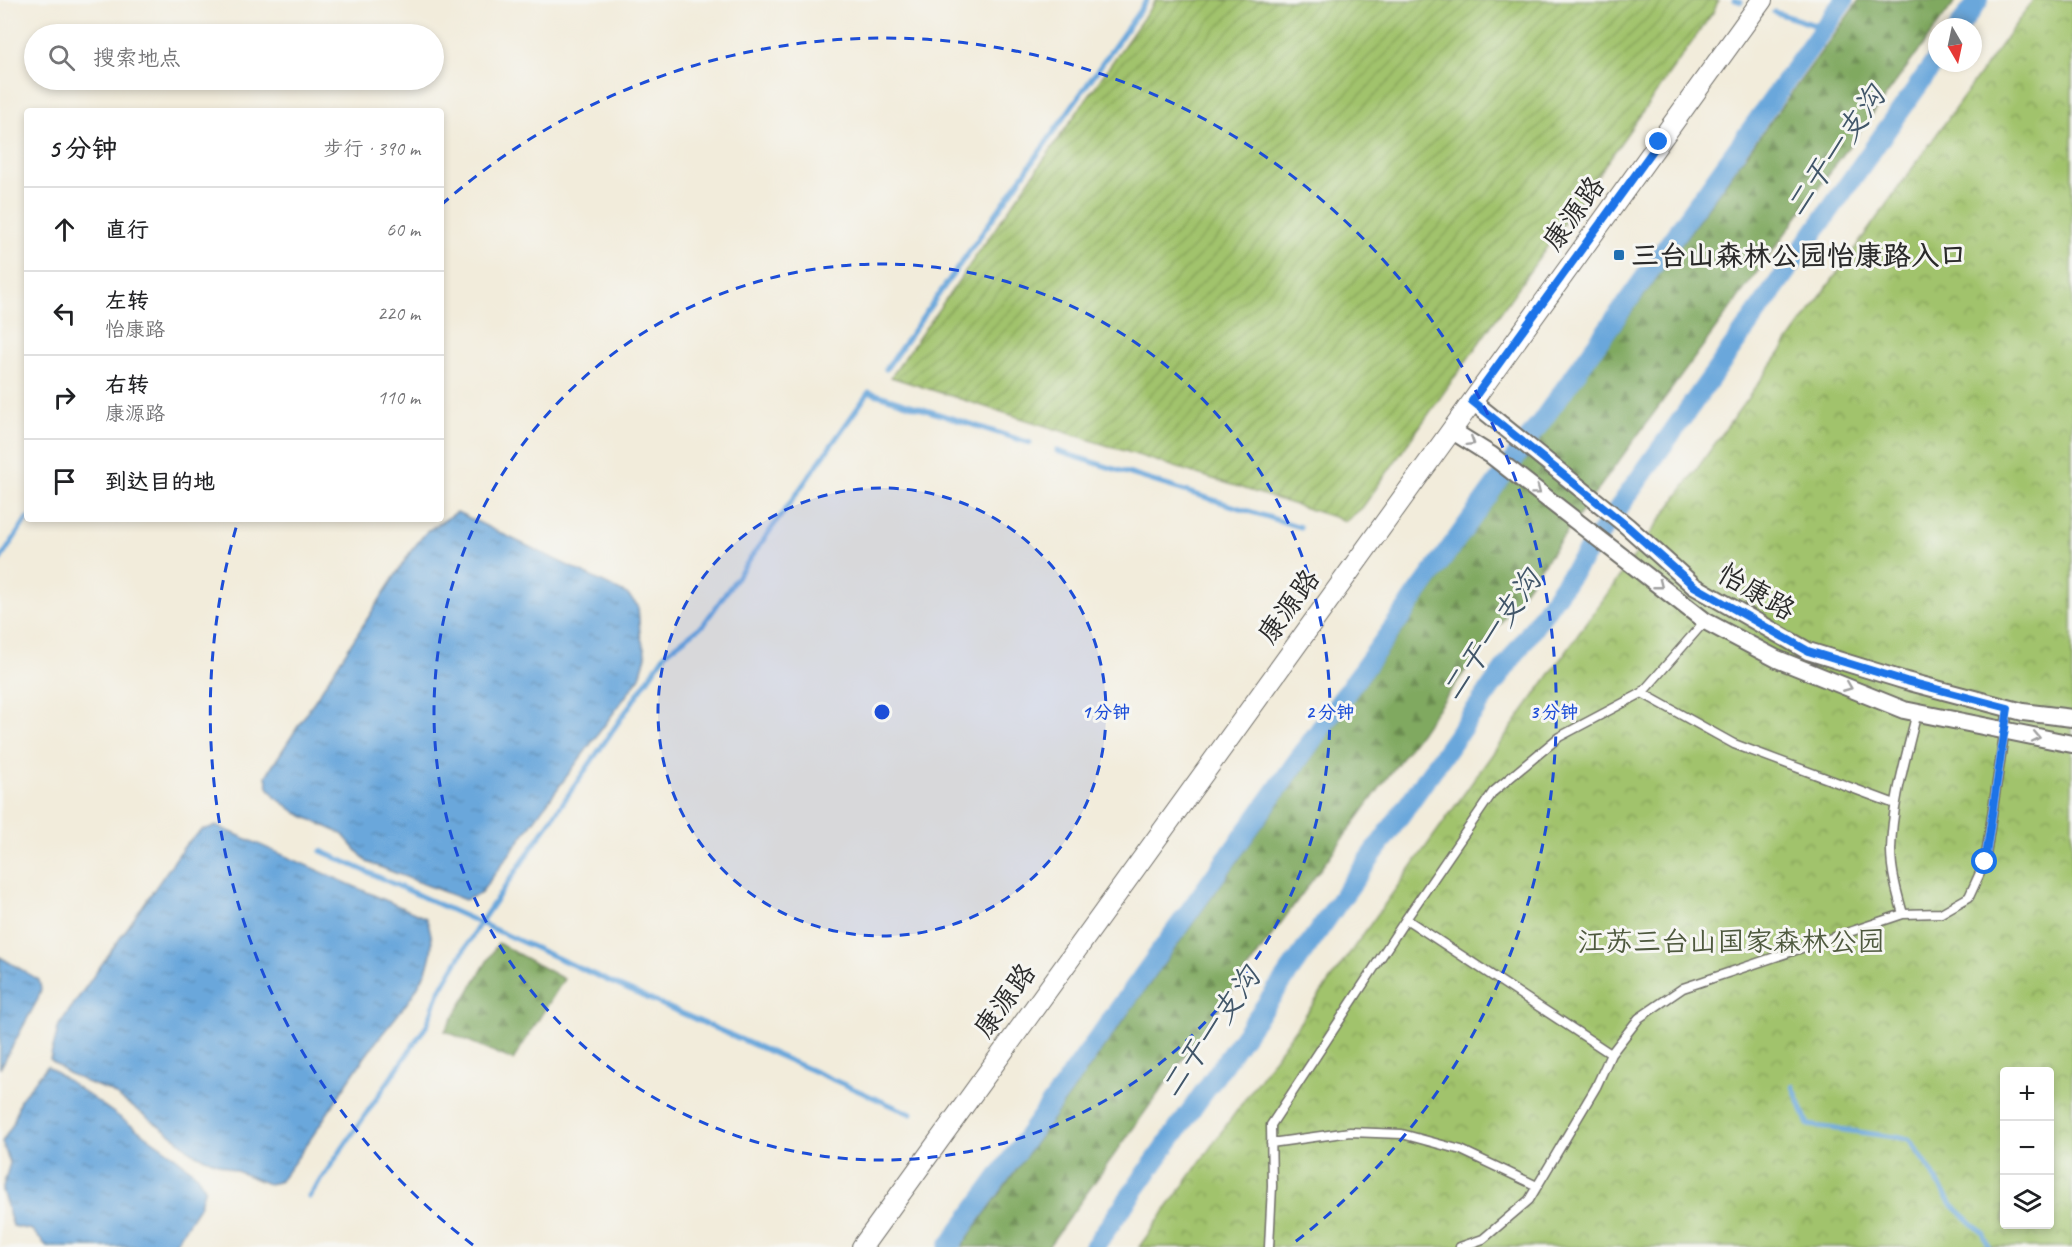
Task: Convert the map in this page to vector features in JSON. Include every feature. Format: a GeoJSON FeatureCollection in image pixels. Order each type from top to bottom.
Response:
{"type":"FeatureCollection","features":[{"type":"Feature","properties":{"kind":"street","name":"康源路"},"geometry":{"type":"LineString","coordinates":[[862,1247],[1762,0]]}},
{"type":"Feature","properties":{"kind":"street","name":"怡康路"},"geometry":{"type":"LineString","coordinates":[[1472,401],[1627,526],[1694,586],[1808,651],[1906,681],[2008,708],[2072,718]]}},
{"type":"Feature","properties":{"kind":"street","name":"怡康路"},"geometry":{"type":"LineString","coordinates":[[1451,430],[1491,455],[1705,621],[1777,659],[1904,710],[2072,744]]}},
{"type":"Feature","properties":{"kind":"lane"},"geometry":{"type":"LineString","coordinates":[[1269,1247],[1272,1186],[1271,1125],[1493,792],[1559,736],[1642,693],[1705,621]]}},
{"type":"Feature","properties":{"kind":"lane"},"geometry":{"type":"LineString","coordinates":[[1821,677],[1830,658]]}},
{"type":"Feature","properties":{"kind":"lane"},"geometry":{"type":"LineString","coordinates":[[1642,693],[1734,744],[1895,804]]}},
{"type":"Feature","properties":{"kind":"lane"},"geometry":{"type":"LineString","coordinates":[[1460,1247],[1483,1239],[1528,1200],[1596,1087],[1611,1054],[1639,1018],[1683,988],[1903,914],[1941,913],[1970,897],[1985,862],[2008,708]]}},
{"type":"Feature","properties":{"kind":"lane"},"geometry":{"type":"LineString","coordinates":[[1903,914],[1895,885],[1891,852],[1895,804],[1917,712]]}},
{"type":"Feature","properties":{"kind":"lane"},"geometry":{"type":"LineString","coordinates":[[1406,920],[1611,1054]]}},
{"type":"Feature","properties":{"kind":"lane"},"geometry":{"type":"LineString","coordinates":[[1271,1143],[1350,1132],[1402,1134],[1461,1150],[1537,1186]]}},
{"type":"Feature","properties":{"kind":"green space"},"geometry":{"type":"Polygon","coordinates":[[[1156,0],[1718,1],[1714,11],[1362,508],[1346,521],[891,377],[1156,0]]]}},
{"type":"Feature","properties":{"kind":"green space"},"geometry":{"type":"Polygon","coordinates":[[[1859,0],[1956,0],[1943,18],[1928,18],[1928,38],[1267,942],[1048,1247],[961,1247],[1585,376],[1859,0]]]}},
{"type":"Feature","properties":{"kind":"green space","name":"江苏三台山国家森林公园"},"geometry":{"type":"Polygon","coordinates":[[[2033,0],[2072,0],[2072,1247],[1139,1247],[2033,0]]]}},
{"type":"Feature","properties":{"kind":"green space"},"geometry":{"type":"Polygon","coordinates":[[[498,943],[564,979],[513,1060],[445,1031],[498,943]]]}},
{"type":"Feature","properties":{"kind":"water"},"geometry":{"type":"Polygon","coordinates":[[[457,512],[627,594],[638,606],[640,634],[646,656],[640,677],[480,894],[465,900],[367,862],[342,834],[297,813],[275,797],[268,787],[266,776],[411,551],[427,531],[457,512]]]}},
{"type":"Feature","properties":{"kind":"water"},"geometry":{"type":"Polygon","coordinates":[[[217,826],[426,918],[431,934],[429,962],[411,997],[358,1066],[314,1134],[279,1182],[268,1184],[193,1153],[172,1135],[110,1091],[66,1072],[50,1059],[59,1025],[186,844],[202,830],[217,826]]]}},
{"type":"Feature","properties":{"kind":"water"},"geometry":{"type":"Polygon","coordinates":[[[0,957],[39,980],[41,989],[38,999],[0,1069],[0,957]]]}},
{"type":"Feature","properties":{"kind":"water"},"geometry":{"type":"Polygon","coordinates":[[[47,1066],[172,1154],[196,1174],[205,1188],[199,1207],[173,1247],[47,1247],[32,1230],[13,1226],[2,1190],[10,1163],[2,1142],[13,1124],[20,1100],[47,1066]]]}},
{"type":"Feature","properties":{"kind":"waterway"},"geometry":{"type":"LineString","coordinates":[[886,369],[1147,0]]}},
{"type":"Feature","properties":{"kind":"waterway"},"geometry":{"type":"LineString","coordinates":[[1735,0],[1741,2]]}},
{"type":"Feature","properties":{"kind":"waterway"},"geometry":{"type":"LineString","coordinates":[[948,1247],[1844,0]]}},
{"type":"Feature","properties":{"kind":"waterway","name":"二干一支沟"},"geometry":{"type":"LineString","coordinates":[[1966,18],[1979,0]]}},
{"type":"Feature","properties":{"kind":"waterway"},"geometry":{"type":"LineString","coordinates":[[1774,12],[1824,28]]}},
{"type":"Feature","properties":{"kind":"waterway","name":"二干一支沟"},"geometry":{"type":"LineString","coordinates":[[1094,1247],[1928,72]]}},
{"type":"Feature","properties":{"kind":"waterway"},"geometry":{"type":"LineString","coordinates":[[309,1197],[427,1025],[439,992],[480,923],[666,653],[703,625],[869,392],[1030,443]]}},
{"type":"Feature","properties":{"kind":"waterway"},"geometry":{"type":"LineString","coordinates":[[1057,451],[1300,527]]}},
{"type":"Feature","properties":{"kind":"waterway"},"geometry":{"type":"LineString","coordinates":[[0,560],[24,522]]}},
{"type":"Feature","properties":{"kind":"waterway"},"geometry":{"type":"LineString","coordinates":[[321,851],[911,1114]]}},
{"type":"Feature","properties":{"kind":"waterway"},"geometry":{"type":"LineString","coordinates":[[1793,1086],[1808,1125],[1909,1139],[1951,1204],[1983,1233],[1989,1247]]}},
{"type":"Feature","properties":{"kind":"place","name":"三台山森林公园怡康路入口"},"geometry":{"type":"Point","coordinates":[1619,255]}},
{"type":"Feature","properties":{"kind":"route"},"geometry":{"type":"LineString","coordinates":[[1659,142],[1472,401],[1627,526],[1694,586],[1808,651],[1906,681],[2008,708],[1985,862]]}}]}
